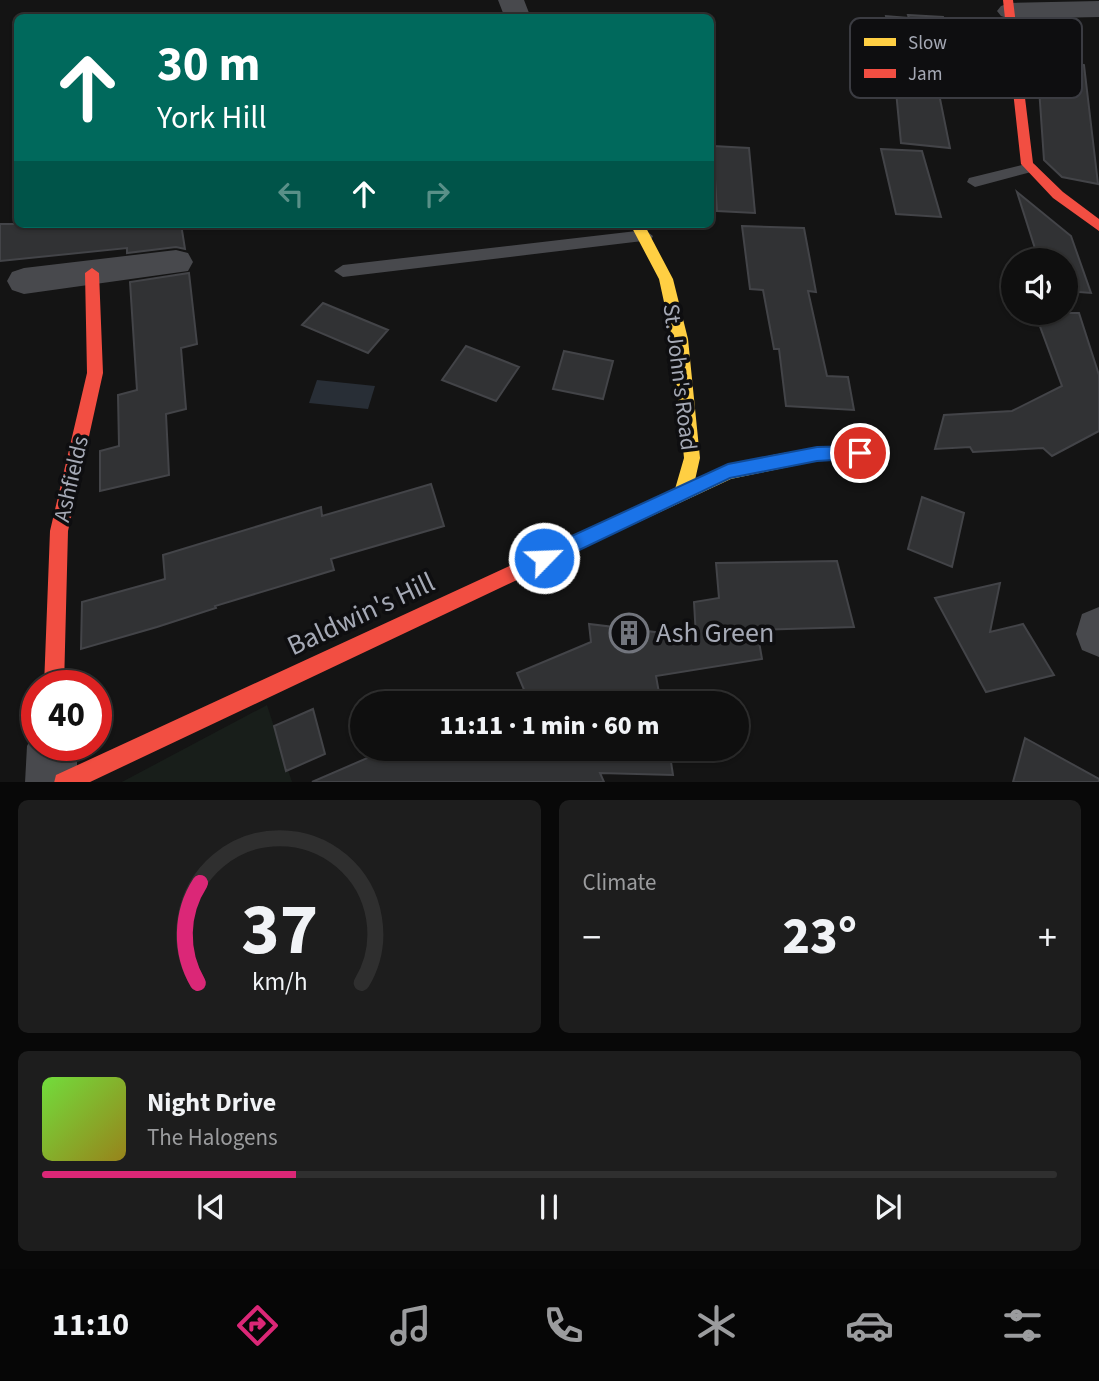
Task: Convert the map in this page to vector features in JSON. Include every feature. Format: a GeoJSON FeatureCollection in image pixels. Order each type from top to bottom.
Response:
{"type":"FeatureCollection","features":[{"type":"Feature","properties":{"kind":"street"},"geometry":{"type":"LineString","coordinates":[[1009,6],[1099,9]]}},
{"type":"Feature","properties":{"kind":"street"},"geometry":{"type":"LineString","coordinates":[[1018,98],[1027,164],[1058,195],[1099,226]]}},
{"type":"Feature","properties":{"kind":"street","name":"St. John's Road"},"geometry":{"type":"LineString","coordinates":[[641,230],[666,279],[680,339],[692,458],[682,495]]}},
{"type":"Feature","properties":{"kind":"street"},"geometry":{"type":"LineString","coordinates":[[24,281],[176,261]]}},
{"type":"Feature","properties":{"kind":"street","name":"Ashfields"},"geometry":{"type":"LineString","coordinates":[[55,670],[59,531],[95,373],[92,274]]}},
{"type":"Feature","properties":{"kind":"street","name":"Baldwin's Hill"},"geometry":{"type":"LineString","coordinates":[[64,782],[728,472],[817,454],[860,453]]}},
{"type":"Feature","properties":{"kind":"street"},"geometry":{"type":"LineString","coordinates":[[51,782],[52,761]]}},
{"type":"Feature","properties":{"kind":"lane"},"geometry":{"type":"LineString","coordinates":[[975,182],[1030,168]]}},
{"type":"Feature","properties":{"kind":"lane"},"geometry":{"type":"LineString","coordinates":[[342,271],[641,230]]}},
{"type":"Feature","properties":{"kind":"shaded area"},"geometry":{"type":"Polygon","coordinates":[[[317,380],[375,386],[368,409],[309,403],[317,380]]]}},
{"type":"Feature","properties":{"kind":"shaded area"},"geometry":{"type":"Polygon","coordinates":[[[267,705],[292,782],[122,782],[267,705]]]}},
{"type":"Feature","properties":{"kind":"building"},"geometry":{"type":"Polygon","coordinates":[[[908,15],[943,18],[909,18],[908,15]]]}},
{"type":"Feature","properties":{"kind":"building"},"geometry":{"type":"Polygon","coordinates":[[[1084,65],[1098,184],[1062,177],[1044,160],[1040,98],[1082,98],[1084,65]]]}},
{"type":"Feature","properties":{"kind":"building"},"geometry":{"type":"Polygon","coordinates":[[[897,98],[940,98],[950,148],[901,143],[897,98]]]}},
{"type":"Feature","properties":{"kind":"building"},"geometry":{"type":"Polygon","coordinates":[[[714,146],[749,148],[755,213],[717,211],[714,146]]]}},
{"type":"Feature","properties":{"kind":"building"},"geometry":{"type":"Polygon","coordinates":[[[881,149],[922,151],[941,217],[896,214],[881,149]]]}},
{"type":"Feature","properties":{"kind":"building"},"geometry":{"type":"Polygon","coordinates":[[[1017,192],[1071,236],[1075,248],[1035,248],[1017,192]]]}},
{"type":"Feature","properties":{"kind":"building"},"geometry":{"type":"Polygon","coordinates":[[[0,224],[14,224],[14,228],[182,228],[185,249],[176,247],[127,253],[127,248],[0,261],[0,224]]]}},
{"type":"Feature","properties":{"kind":"building"},"geometry":{"type":"Polygon","coordinates":[[[742,226],[804,228],[816,292],[808,291],[827,376],[848,377],[854,410],[786,406],[779,349],[774,349],[763,290],[750,289],[742,226]]]}},
{"type":"Feature","properties":{"kind":"building"},"geometry":{"type":"Polygon","coordinates":[[[1078,256],[1091,293],[1078,292],[1078,256]]]}},
{"type":"Feature","properties":{"kind":"building"},"geometry":{"type":"Polygon","coordinates":[[[189,273],[197,344],[181,348],[186,409],[166,414],[169,475],[100,491],[100,451],[119,446],[118,395],[137,390],[130,282],[189,273]]]}},
{"type":"Feature","properties":{"kind":"building"},"geometry":{"type":"Polygon","coordinates":[[[323,303],[388,330],[368,353],[302,325],[323,303]]]}},
{"type":"Feature","properties":{"kind":"building"},"geometry":{"type":"Polygon","coordinates":[[[1079,313],[1099,375],[1099,431],[1052,456],[1043,448],[973,452],[970,447],[935,449],[944,415],[1012,411],[1062,386],[1039,325],[1078,325],[1079,313]]]}},
{"type":"Feature","properties":{"kind":"building"},"geometry":{"type":"Polygon","coordinates":[[[466,346],[519,367],[496,401],[442,380],[466,346]]]}},
{"type":"Feature","properties":{"kind":"building"},"geometry":{"type":"Polygon","coordinates":[[[564,351],[613,361],[603,399],[553,389],[564,351]]]}},
{"type":"Feature","properties":{"kind":"building"},"geometry":{"type":"Polygon","coordinates":[[[431,484],[444,526],[331,559],[334,570],[81,649],[82,602],[165,579],[163,555],[321,507],[322,516],[431,484]]]}},
{"type":"Feature","properties":{"kind":"building"},"geometry":{"type":"Polygon","coordinates":[[[922,497],[964,513],[952,567],[908,549],[922,497]]]}},
{"type":"Feature","properties":{"kind":"building","name":"Ash Green"},"geometry":{"type":"Polygon","coordinates":[[[837,561],[854,627],[757,630],[762,659],[656,676],[659,691],[525,691],[517,673],[591,642],[589,624],[696,637],[694,602],[719,598],[716,563],[837,561]]]}},
{"type":"Feature","properties":{"kind":"building"},"geometry":{"type":"Polygon","coordinates":[[[1000,583],[990,632],[1023,624],[1054,675],[986,692],[935,598],[1000,583]]]}},
{"type":"Feature","properties":{"kind":"building"},"geometry":{"type":"Polygon","coordinates":[[[313,709],[325,754],[286,771],[274,726],[313,709]]]}},
{"type":"Feature","properties":{"kind":"building"},"geometry":{"type":"Polygon","coordinates":[[[1025,738],[1099,779],[1099,782],[1013,782],[1025,738]]]}},
{"type":"Feature","properties":{"kind":"building"},"geometry":{"type":"Polygon","coordinates":[[[360,761],[671,761],[673,775],[600,773],[604,782],[312,782],[360,761]]]}},
{"type":"Feature","properties":{"kind":"traffic: slow"},"geometry":{"type":"LineString","coordinates":[[639,228],[666,279],[680,339],[692,458],[682,495]]}},
{"type":"Feature","properties":{"kind":"traffic: slow"},"geometry":{"type":"LineString","coordinates":[[553,554],[728,472],[817,454],[860,453]]}},
{"type":"Feature","properties":{"kind":"traffic: jam"},"geometry":{"type":"LineString","coordinates":[[1008,0],[1010,18]]}},
{"type":"Feature","properties":{"kind":"traffic: jam"},"geometry":{"type":"LineString","coordinates":[[1019,98],[1027,164],[1058,195],[1099,226]]}},
{"type":"Feature","properties":{"kind":"traffic: jam"},"geometry":{"type":"LineString","coordinates":[[55,670],[59,531],[95,373],[92,273]]}},
{"type":"Feature","properties":{"kind":"traffic: jam"},"geometry":{"type":"LineString","coordinates":[[66,782],[553,554]]}},
{"type":"Feature","properties":{"kind":"place","name":"Ash Green"},"geometry":{"type":"Point","coordinates":[629,633]}},
{"type":"Feature","properties":{"kind":"route"},"geometry":{"type":"LineString","coordinates":[[544,558],[728,472],[817,454],[860,453]]}}]}
